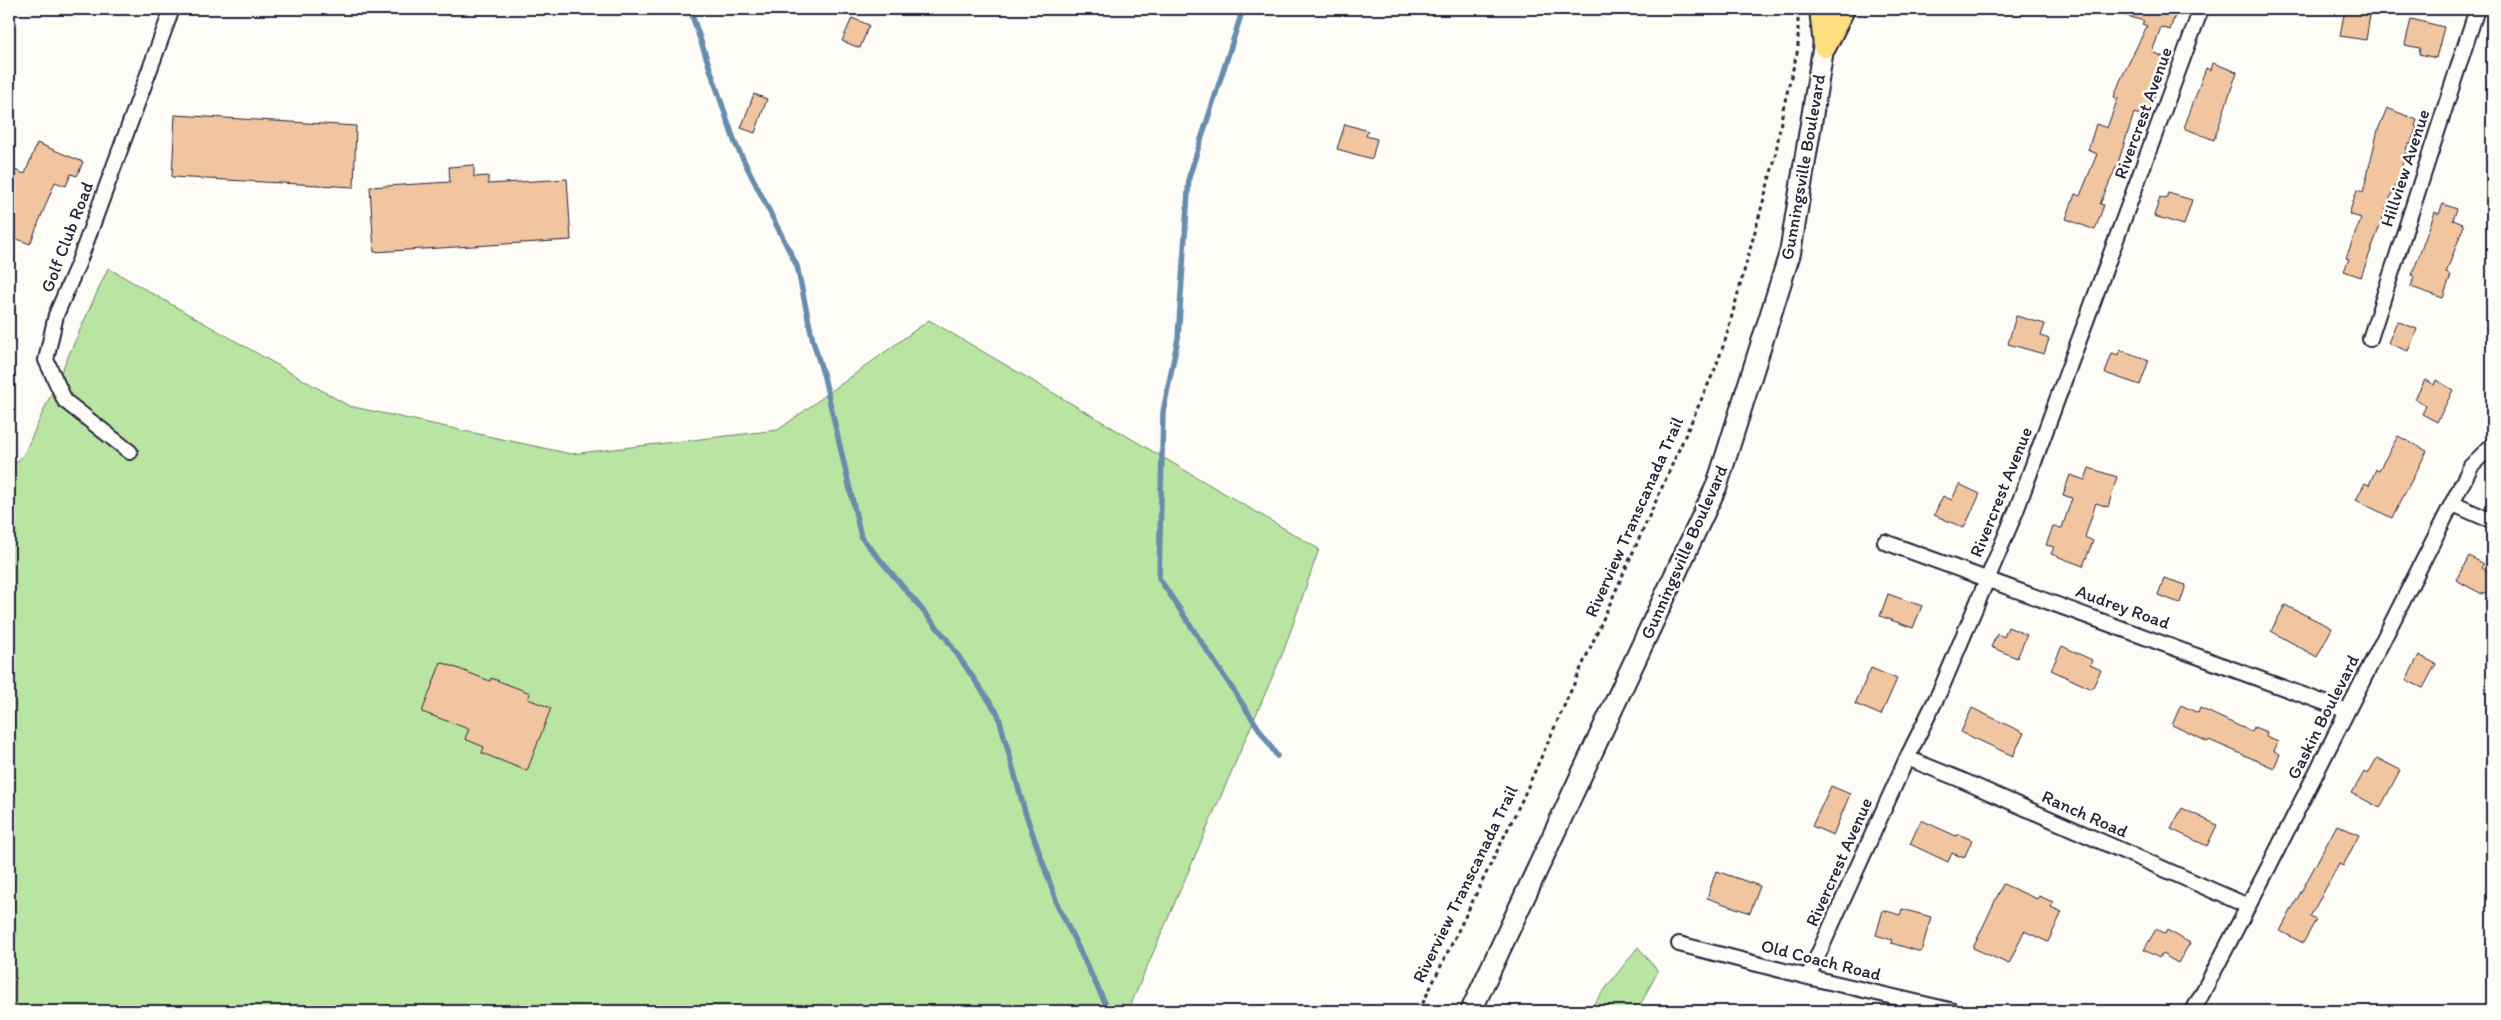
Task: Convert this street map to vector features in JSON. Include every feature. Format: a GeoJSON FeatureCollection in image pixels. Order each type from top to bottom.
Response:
{"type":"FeatureCollection","features":[{"type":"Feature","properties":{"kind":"main road"},"geometry":{"type":"LineString","coordinates":[[1821,9],[1825,46]]}},
{"type":"Feature","properties":{"kind":"main road","name":"Gunningsville Boulevard"},"geometry":{"type":"LineString","coordinates":[[1472,1011],[1717,485],[1790,253],[1825,46],[1829,9]]}},
{"type":"Feature","properties":{"kind":"main road"},"geometry":{"type":"LineString","coordinates":[[1825,46],[1843,9]]}},
{"type":"Feature","properties":{"kind":"street","name":"Golf Club Road"},"geometry":{"type":"LineString","coordinates":[[130,452],[65,402],[46,360],[56,315],[78,264],[172,9]]}},
{"type":"Feature","properties":{"kind":"street","name":"Rivercrest Avenue"},"geometry":{"type":"LineString","coordinates":[[1808,978],[1907,758],[1941,689],[2016,511],[2201,9]]}},
{"type":"Feature","properties":{"kind":"street","name":"Hillview Avenue"},"geometry":{"type":"LineString","coordinates":[[2370,339],[2477,9]]}},
{"type":"Feature","properties":{"kind":"street","name":"Gaskin Boulevard"},"geometry":{"type":"LineString","coordinates":[[2193,1011],[2471,466],[2492,446]]}},
{"type":"Feature","properties":{"kind":"street"},"geometry":{"type":"LineString","coordinates":[[2453,504],[2492,521]]}},
{"type":"Feature","properties":{"kind":"street","name":"Audrey Road"},"geometry":{"type":"LineString","coordinates":[[1885,542],[1987,577],[2347,710]]}},
{"type":"Feature","properties":{"kind":"street","name":"Ranch Road"},"geometry":{"type":"LineString","coordinates":[[1907,758],[2248,906]]}},
{"type":"Feature","properties":{"kind":"street","name":"Old Coach Road"},"geometry":{"type":"LineString","coordinates":[[1679,944],[1808,978],[1954,1011]]}},
{"type":"Feature","properties":{"kind":"path","name":"Riverview Transcanada Trail"},"geometry":{"type":"LineString","coordinates":[[1419,1011],[1522,800],[1726,341],[1775,158],[1798,49],[1798,9]]}},
{"type":"Feature","properties":{"kind":"green space"},"geometry":{"type":"Polygon","coordinates":[[[108,268],[349,406],[571,454],[778,430],[929,320],[1319,549],[1284,650],[1128,1011],[9,1011],[9,471],[24,454],[108,268]]]}},
{"type":"Feature","properties":{"kind":"green space"},"geometry":{"type":"Polygon","coordinates":[[[1638,947],[1658,971],[1637,1011],[1588,1011],[1638,947]]]}},
{"type":"Feature","properties":{"kind":"building"},"geometry":{"type":"Polygon","coordinates":[[[2118,9],[2167,9],[2176,12],[2170,30],[2161,27],[2152,52],[2168,59],[2161,74],[2163,75],[2146,117],[2134,113],[2118,163],[2100,204],[2104,205],[2095,230],[2066,219],[2075,194],[2080,196],[2097,154],[2088,150],[2096,124],[2107,128],[2118,98],[2114,97],[2120,81],[2147,26],[2142,24],[2144,21],[2117,13],[2118,9]]]}},
{"type":"Feature","properties":{"kind":"building"},"geometry":{"type":"Polygon","coordinates":[[[2345,9],[2371,9],[2366,40],[2340,36],[2345,9]]]}},
{"type":"Feature","properties":{"kind":"building"},"geometry":{"type":"Polygon","coordinates":[[[852,18],[869,25],[860,48],[842,41],[852,18]]]}},
{"type":"Feature","properties":{"kind":"building"},"geometry":{"type":"Polygon","coordinates":[[[2411,19],[2444,27],[2436,58],[2419,54],[2420,48],[2405,45],[2411,19]]]}},
{"type":"Feature","properties":{"kind":"building"},"geometry":{"type":"Polygon","coordinates":[[[2213,63],[2237,72],[2214,140],[2184,128],[2206,68],[2211,70],[2213,63]]]}},
{"type":"Feature","properties":{"kind":"building"},"geometry":{"type":"Polygon","coordinates":[[[754,94],[767,99],[755,133],[741,128],[754,94]]]}},
{"type":"Feature","properties":{"kind":"building"},"geometry":{"type":"Polygon","coordinates":[[[2387,108],[2417,120],[2415,126],[2417,127],[2410,144],[2408,143],[2397,185],[2395,185],[2361,277],[2344,271],[2349,259],[2346,258],[2361,218],[2349,214],[2357,190],[2363,192],[2378,130],[2387,108]]]}},
{"type":"Feature","properties":{"kind":"building"},"geometry":{"type":"Polygon","coordinates":[[[175,115],[356,126],[354,187],[172,177],[175,115]]]}},
{"type":"Feature","properties":{"kind":"building"},"geometry":{"type":"Polygon","coordinates":[[[1345,124],[1368,131],[1366,136],[1377,139],[1372,159],[1337,149],[1345,124]]]}},
{"type":"Feature","properties":{"kind":"building"},"geometry":{"type":"Polygon","coordinates":[[[37,143],[83,162],[77,176],[71,174],[66,186],[55,182],[30,244],[9,236],[9,168],[25,174],[37,143]]]}},
{"type":"Feature","properties":{"kind":"building"},"geometry":{"type":"Polygon","coordinates":[[[474,165],[474,177],[488,176],[488,184],[567,179],[571,240],[374,252],[370,187],[450,182],[449,167],[474,165]]]}},
{"type":"Feature","properties":{"kind":"building"},"geometry":{"type":"Polygon","coordinates":[[[2168,193],[2192,200],[2184,225],[2154,216],[2160,197],[2166,199],[2168,193]]]}},
{"type":"Feature","properties":{"kind":"building"},"geometry":{"type":"Polygon","coordinates":[[[2443,204],[2457,209],[2453,220],[2463,224],[2463,228],[2446,273],[2451,275],[2443,298],[2411,287],[2414,276],[2412,275],[2435,212],[2439,214],[2443,204]]]}},
{"type":"Feature","properties":{"kind":"building"},"geometry":{"type":"Polygon","coordinates":[[[2016,316],[2045,324],[2041,336],[2049,339],[2044,354],[2008,344],[2016,316]]]}},
{"type":"Feature","properties":{"kind":"building"},"geometry":{"type":"Polygon","coordinates":[[[2397,321],[2417,329],[2408,351],[2388,343],[2397,321]]]}},
{"type":"Feature","properties":{"kind":"building"},"geometry":{"type":"Polygon","coordinates":[[[2120,350],[2149,360],[2140,385],[2105,373],[2112,353],[2119,355],[2120,350]]]}},
{"type":"Feature","properties":{"kind":"building"},"geometry":{"type":"Polygon","coordinates":[[[2425,380],[2434,385],[2436,380],[2453,390],[2437,422],[2422,414],[2426,406],[2415,399],[2425,380]]]}},
{"type":"Feature","properties":{"kind":"building"},"geometry":{"type":"Polygon","coordinates":[[[2398,436],[2427,451],[2392,518],[2356,500],[2365,483],[2369,485],[2376,469],[2379,470],[2398,436]]]}},
{"type":"Feature","properties":{"kind":"building"},"geometry":{"type":"Polygon","coordinates":[[[2089,468],[2117,477],[2108,507],[2096,503],[2085,537],[2093,541],[2083,566],[2051,554],[2054,547],[2046,545],[2053,527],[2062,528],[2072,498],[2063,495],[2070,475],[2085,480],[2089,468]]]}},
{"type":"Feature","properties":{"kind":"building"},"geometry":{"type":"Polygon","coordinates":[[[1959,484],[1980,494],[1964,528],[1934,515],[1943,496],[1952,500],[1959,484]]]}},
{"type":"Feature","properties":{"kind":"building"},"geometry":{"type":"Polygon","coordinates":[[[2469,556],[2484,564],[2481,568],[2492,574],[2492,597],[2483,592],[2482,594],[2456,580],[2469,556]]]}},
{"type":"Feature","properties":{"kind":"building"},"geometry":{"type":"Polygon","coordinates":[[[2164,578],[2186,585],[2180,603],[2158,595],[2164,578]]]}},
{"type":"Feature","properties":{"kind":"building"},"geometry":{"type":"Polygon","coordinates":[[[1888,594],[1922,606],[1913,628],[1880,616],[1888,594]]]}},
{"type":"Feature","properties":{"kind":"building"},"geometry":{"type":"Polygon","coordinates":[[[2285,605],[2332,628],[2317,657],[2271,631],[2285,605]]]}},
{"type":"Feature","properties":{"kind":"building"},"geometry":{"type":"Polygon","coordinates":[[[2008,627],[2027,635],[2017,658],[1991,647],[1997,634],[2004,637],[2008,627]]]}},
{"type":"Feature","properties":{"kind":"building"},"geometry":{"type":"Polygon","coordinates":[[[2062,646],[2092,660],[2090,665],[2101,670],[2092,689],[2051,670],[2062,646]]]}},
{"type":"Feature","properties":{"kind":"building"},"geometry":{"type":"Polygon","coordinates":[[[2419,655],[2436,664],[2423,688],[2406,680],[2419,655]]]}},
{"type":"Feature","properties":{"kind":"building"},"geometry":{"type":"Polygon","coordinates":[[[441,662],[490,681],[491,678],[530,693],[528,699],[551,708],[527,771],[482,753],[484,747],[465,739],[469,729],[422,712],[441,662]]]}},
{"type":"Feature","properties":{"kind":"building"},"geometry":{"type":"Polygon","coordinates":[[[1871,668],[1897,679],[1881,715],[1855,704],[1871,668]]]}},
{"type":"Feature","properties":{"kind":"building"},"geometry":{"type":"Polygon","coordinates":[[[2181,705],[2198,713],[2200,708],[2252,732],[2254,727],[2267,732],[2266,737],[2278,742],[2274,751],[2280,754],[2274,768],[2209,740],[2208,742],[2172,725],[2181,705]]]}},
{"type":"Feature","properties":{"kind":"building"},"geometry":{"type":"Polygon","coordinates":[[[1972,708],[2024,733],[2013,756],[1961,732],[1972,708]]]}},
{"type":"Feature","properties":{"kind":"building"},"geometry":{"type":"Polygon","coordinates":[[[2377,758],[2400,770],[2380,808],[2352,793],[2364,772],[2368,774],[2377,758]]]}},
{"type":"Feature","properties":{"kind":"building"},"geometry":{"type":"Polygon","coordinates":[[[1831,786],[1850,794],[1833,835],[1812,826],[1831,786]]]}},
{"type":"Feature","properties":{"kind":"building"},"geometry":{"type":"Polygon","coordinates":[[[2182,808],[2217,825],[2207,846],[2171,829],[2182,808]]]}},
{"type":"Feature","properties":{"kind":"building"},"geometry":{"type":"Polygon","coordinates":[[[1921,820],[1956,836],[1958,834],[1972,840],[1964,858],[1952,853],[1948,862],[1910,844],[1921,820]]]}},
{"type":"Feature","properties":{"kind":"building"},"geometry":{"type":"Polygon","coordinates":[[[2337,825],[2359,835],[2343,866],[2339,864],[2310,917],[2316,920],[2303,943],[2280,931],[2337,825]]]}},
{"type":"Feature","properties":{"kind":"building"},"geometry":{"type":"Polygon","coordinates":[[[1716,871],[1760,886],[1750,913],[1707,898],[1716,871]]]}},
{"type":"Feature","properties":{"kind":"building"},"geometry":{"type":"Polygon","coordinates":[[[2003,884],[2037,899],[2039,896],[2053,902],[2051,907],[2062,912],[2048,942],[2024,931],[2009,964],[1973,948],[2003,884]]]}},
{"type":"Feature","properties":{"kind":"building"},"geometry":{"type":"Polygon","coordinates":[[[1902,909],[1931,917],[1921,952],[1891,943],[1892,940],[1876,935],[1883,910],[1900,915],[1902,909]]]}},
{"type":"Feature","properties":{"kind":"building"},"geometry":{"type":"Polygon","coordinates":[[[2156,929],[2165,934],[2167,930],[2190,943],[2178,963],[2162,954],[2159,958],[2144,950],[2156,929]]]}},
{"type":"Feature","properties":{"kind":"waterway"},"geometry":{"type":"LineString","coordinates":[[690,9],[735,143],[797,266],[813,341],[824,377],[861,537],[946,638],[998,714],[1025,812],[1058,906],[1109,1011]]}},
{"type":"Feature","properties":{"kind":"waterway"},"geometry":{"type":"LineString","coordinates":[[1243,9],[1189,177],[1178,338],[1163,412],[1159,578],[1277,756]]}}]}
